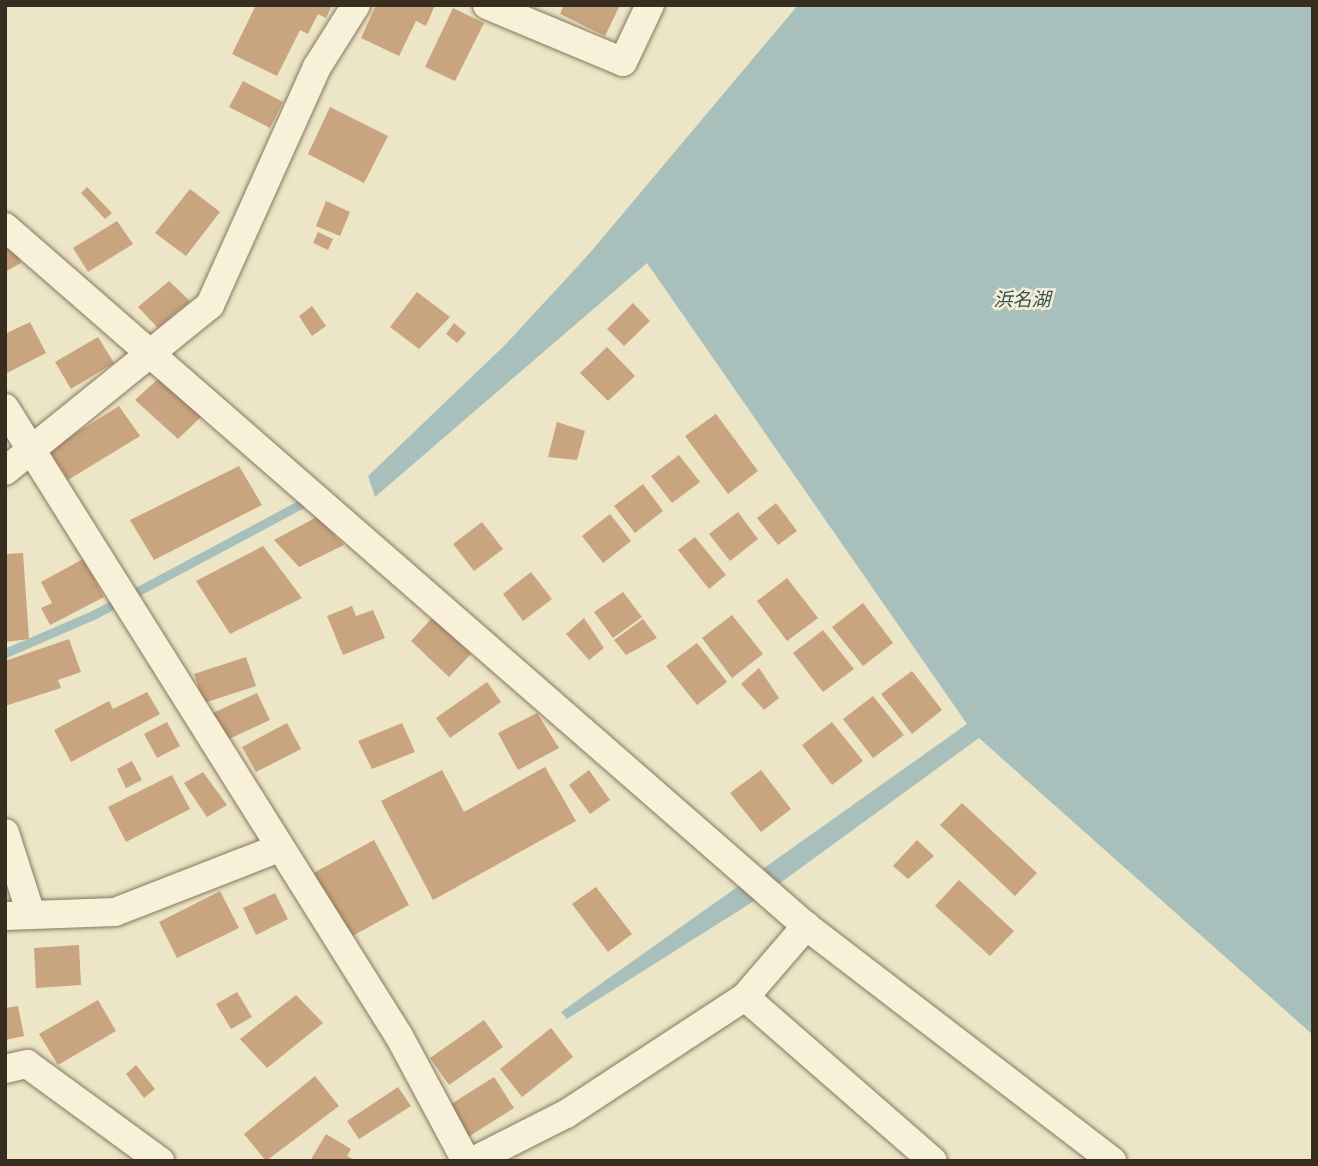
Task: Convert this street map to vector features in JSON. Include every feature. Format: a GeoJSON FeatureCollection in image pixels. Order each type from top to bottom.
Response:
{"type":"FeatureCollection","features":[{"type":"Feature","properties":{"kind":"street"},"geometry":{"type":"LineString","coordinates":[[5,471],[32,453],[210,305],[317,67],[356,5]]}},
{"type":"Feature","properties":{"kind":"street"},"geometry":{"type":"LineString","coordinates":[[490,6],[623,62],[650,5]]}},
{"type":"Feature","properties":{"kind":"street"},"geometry":{"type":"LineString","coordinates":[[5,227],[746,868],[806,926],[1094,1155]]}},
{"type":"Feature","properties":{"kind":"street"},"geometry":{"type":"LineString","coordinates":[[5,408],[279,848],[400,1036],[466,1161]]}},
{"type":"Feature","properties":{"kind":"street"},"geometry":{"type":"LineString","coordinates":[[5,832],[17,913],[115,912],[279,848]]}},
{"type":"Feature","properties":{"kind":"street"},"geometry":{"type":"LineString","coordinates":[[473,1161],[566,1114],[744,997],[806,926]]}},
{"type":"Feature","properties":{"kind":"street"},"geometry":{"type":"LineString","coordinates":[[744,997],[933,1161]]}},
{"type":"Feature","properties":{"kind":"street"},"geometry":{"type":"LineString","coordinates":[[5,1069],[27,1064],[160,1161]]}},
{"type":"Feature","properties":{"kind":"water","name":"浜名湖"},"geometry":{"type":"Polygon","coordinates":[[[798,5],[1313,5],[1313,1035],[979,738],[765,894],[567,1019],[561,1012],[967,724],[647,263],[375,497],[368,476],[505,345],[589,254],[798,5]]]}},
{"type":"Feature","properties":{"kind":"building"},"geometry":{"type":"Polygon","coordinates":[[[256,5],[332,5],[326,18],[318,14],[308,34],[300,30],[277,76],[232,54],[256,5]]]}},
{"type":"Feature","properties":{"kind":"building"},"geometry":{"type":"Polygon","coordinates":[[[376,5],[435,5],[426,26],[416,21],[399,56],[361,38],[376,5]]]}},
{"type":"Feature","properties":{"kind":"building"},"geometry":{"type":"Polygon","coordinates":[[[564,5],[620,5],[605,36],[560,14],[564,5]]]}},
{"type":"Feature","properties":{"kind":"building"},"geometry":{"type":"Polygon","coordinates":[[[453,8],[484,23],[455,81],[425,67],[453,8]]]}},
{"type":"Feature","properties":{"kind":"building"},"geometry":{"type":"Polygon","coordinates":[[[243,81],[283,102],[270,128],[229,107],[243,81]]]}},
{"type":"Feature","properties":{"kind":"building"},"geometry":{"type":"Polygon","coordinates":[[[330,107],[388,136],[364,183],[308,154],[330,107]]]}},
{"type":"Feature","properties":{"kind":"building"},"geometry":{"type":"Polygon","coordinates":[[[87,187],[112,213],[105,219],[81,193],[87,187]]]}},
{"type":"Feature","properties":{"kind":"building"},"geometry":{"type":"Polygon","coordinates":[[[190,189],[220,212],[186,256],[155,233],[190,189]]]}},
{"type":"Feature","properties":{"kind":"building"},"geometry":{"type":"Polygon","coordinates":[[[326,201],[350,212],[340,236],[316,226],[326,201]]]}},
{"type":"Feature","properties":{"kind":"building"},"geometry":{"type":"Polygon","coordinates":[[[117,221],[133,244],[88,272],[73,248],[117,221]]]}},
{"type":"Feature","properties":{"kind":"building"},"geometry":{"type":"Polygon","coordinates":[[[318,232],[333,239],[328,250],[313,243],[318,232]]]}},
{"type":"Feature","properties":{"kind":"building"},"geometry":{"type":"Polygon","coordinates":[[[12,246],[21,263],[5,272],[5,250],[12,246]]]}},
{"type":"Feature","properties":{"kind":"building"},"geometry":{"type":"Polygon","coordinates":[[[169,281],[190,301],[158,328],[138,307],[169,281]]]}},
{"type":"Feature","properties":{"kind":"building"},"geometry":{"type":"Polygon","coordinates":[[[417,292],[450,317],[419,349],[390,327],[417,292]]]}},
{"type":"Feature","properties":{"kind":"building"},"geometry":{"type":"Polygon","coordinates":[[[633,303],[650,321],[624,346],[607,329],[633,303]]]}},
{"type":"Feature","properties":{"kind":"building"},"geometry":{"type":"Polygon","coordinates":[[[312,306],[326,326],[312,336],[299,316],[312,306]]]}},
{"type":"Feature","properties":{"kind":"building"},"geometry":{"type":"Polygon","coordinates":[[[30,322],[46,353],[5,374],[5,334],[30,322]]]}},
{"type":"Feature","properties":{"kind":"building"},"geometry":{"type":"Polygon","coordinates":[[[454,323],[466,333],[457,343],[446,334],[454,323]]]}},
{"type":"Feature","properties":{"kind":"building"},"geometry":{"type":"Polygon","coordinates":[[[98,337],[114,363],[71,389],[55,362],[98,337]]]}},
{"type":"Feature","properties":{"kind":"building"},"geometry":{"type":"Polygon","coordinates":[[[607,347],[635,376],[608,401],[580,373],[607,347]]]}},
{"type":"Feature","properties":{"kind":"building"},"geometry":{"type":"Polygon","coordinates":[[[160,377],[203,415],[178,439],[135,400],[160,377]]]}},
{"type":"Feature","properties":{"kind":"building"},"geometry":{"type":"Polygon","coordinates":[[[119,406],[140,436],[68,480],[49,450],[119,406]]]}},
{"type":"Feature","properties":{"kind":"building"},"geometry":{"type":"Polygon","coordinates":[[[716,414],[758,471],[728,494],[685,436],[716,414]]]}},
{"type":"Feature","properties":{"kind":"building"},"geometry":{"type":"Polygon","coordinates":[[[557,422],[585,431],[577,460],[548,457],[557,422]]]}},
{"type":"Feature","properties":{"kind":"building"},"geometry":{"type":"Polygon","coordinates":[[[679,455],[700,482],[672,503],[651,476],[679,455]]]}},
{"type":"Feature","properties":{"kind":"building"},"geometry":{"type":"Polygon","coordinates":[[[239,466],[262,505],[154,560],[130,520],[239,466]]]}},
{"type":"Feature","properties":{"kind":"building"},"geometry":{"type":"Polygon","coordinates":[[[643,484],[663,511],[635,533],[614,506],[643,484]]]}},
{"type":"Feature","properties":{"kind":"building"},"geometry":{"type":"Polygon","coordinates":[[[776,503],[797,531],[778,545],[757,518],[776,503]]]}},
{"type":"Feature","properties":{"kind":"building"},"geometry":{"type":"Polygon","coordinates":[[[738,512],[758,539],[730,561],[709,534],[738,512]]]}},
{"type":"Feature","properties":{"kind":"building"},"geometry":{"type":"Polygon","coordinates":[[[610,514],[631,541],[603,563],[582,536],[610,514]]]}},
{"type":"Feature","properties":{"kind":"building"},"geometry":{"type":"Polygon","coordinates":[[[317,517],[344,545],[299,567],[274,540],[317,517]]]}},
{"type":"Feature","properties":{"kind":"building"},"geometry":{"type":"Polygon","coordinates":[[[482,522],[503,549],[474,571],[453,544],[482,522]]]}},
{"type":"Feature","properties":{"kind":"building"},"geometry":{"type":"Polygon","coordinates":[[[695,537],[726,575],[709,589],[678,550],[695,537]]]}},
{"type":"Feature","properties":{"kind":"building"},"geometry":{"type":"Polygon","coordinates":[[[263,546],[302,598],[230,634],[196,581],[263,546]]]}},
{"type":"Feature","properties":{"kind":"building"},"geometry":{"type":"Polygon","coordinates":[[[23,553],[29,639],[5,642],[5,554],[23,553]]]}},
{"type":"Feature","properties":{"kind":"building"},"geometry":{"type":"Polygon","coordinates":[[[83,559],[104,597],[50,625],[41,608],[52,603],[41,582],[83,559]]]}},
{"type":"Feature","properties":{"kind":"building"},"geometry":{"type":"Polygon","coordinates":[[[531,572],[552,599],[523,621],[503,594],[531,572]]]}},
{"type":"Feature","properties":{"kind":"building"},"geometry":{"type":"Polygon","coordinates":[[[787,578],[818,618],[787,641],[757,601],[787,578]]]}},
{"type":"Feature","properties":{"kind":"building"},"geometry":{"type":"Polygon","coordinates":[[[623,592],[642,617],[613,638],[594,612],[623,592]]]}},
{"type":"Feature","properties":{"kind":"building"},"geometry":{"type":"Polygon","coordinates":[[[863,603],[893,643],[863,666],[832,627],[863,603]]]}},
{"type":"Feature","properties":{"kind":"building"},"geometry":{"type":"Polygon","coordinates":[[[352,606],[356,616],[373,610],[385,638],[343,655],[327,616],[352,606]]]}},
{"type":"Feature","properties":{"kind":"building"},"geometry":{"type":"Polygon","coordinates":[[[732,615],[763,654],[732,678],[702,638],[732,615]]]}},
{"type":"Feature","properties":{"kind":"building"},"geometry":{"type":"Polygon","coordinates":[[[432,618],[471,654],[449,677],[411,641],[432,618]]]}},
{"type":"Feature","properties":{"kind":"building"},"geometry":{"type":"Polygon","coordinates":[[[584,618],[604,648],[589,660],[566,634],[584,618]]]}},
{"type":"Feature","properties":{"kind":"building"},"geometry":{"type":"Polygon","coordinates":[[[643,619],[657,638],[626,655],[614,640],[643,619]]]}},
{"type":"Feature","properties":{"kind":"building"},"geometry":{"type":"Polygon","coordinates":[[[823,630],[854,669],[823,692],[793,653],[823,630]]]}},
{"type":"Feature","properties":{"kind":"building"},"geometry":{"type":"Polygon","coordinates":[[[69,639],[81,672],[58,680],[61,688],[5,706],[5,661],[69,639]]]}},
{"type":"Feature","properties":{"kind":"building"},"geometry":{"type":"Polygon","coordinates":[[[697,643],[727,682],[697,705],[666,666],[697,643]]]}},
{"type":"Feature","properties":{"kind":"building"},"geometry":{"type":"Polygon","coordinates":[[[246,657],[256,686],[204,703],[194,674],[246,657]]]}},
{"type":"Feature","properties":{"kind":"building"},"geometry":{"type":"Polygon","coordinates":[[[759,668],[779,698],[764,710],[741,684],[759,668]]]}},
{"type":"Feature","properties":{"kind":"building"},"geometry":{"type":"Polygon","coordinates":[[[912,671],[942,710],[912,734],[881,694],[912,671]]]}},
{"type":"Feature","properties":{"kind":"building"},"geometry":{"type":"Polygon","coordinates":[[[487,682],[501,702],[450,738],[436,718],[487,682]]]}},
{"type":"Feature","properties":{"kind":"building"},"geometry":{"type":"Polygon","coordinates":[[[147,692],[160,714],[71,762],[54,730],[109,701],[113,709],[147,692]]]}},
{"type":"Feature","properties":{"kind":"building"},"geometry":{"type":"Polygon","coordinates":[[[257,693],[270,720],[218,744],[206,716],[257,693]]]}},
{"type":"Feature","properties":{"kind":"building"},"geometry":{"type":"Polygon","coordinates":[[[873,696],[904,735],[873,758],[843,719],[873,696]]]}},
{"type":"Feature","properties":{"kind":"building"},"geometry":{"type":"Polygon","coordinates":[[[537,713],[559,748],[518,770],[498,733],[537,713]]]}},
{"type":"Feature","properties":{"kind":"building"},"geometry":{"type":"Polygon","coordinates":[[[167,722],[180,746],[157,758],[144,734],[167,722]]]}},
{"type":"Feature","properties":{"kind":"building"},"geometry":{"type":"Polygon","coordinates":[[[832,722],[863,761],[832,785],[802,745],[832,722]]]}},
{"type":"Feature","properties":{"kind":"building"},"geometry":{"type":"Polygon","coordinates":[[[287,723],[301,749],[256,772],[242,747],[287,723]]]}},
{"type":"Feature","properties":{"kind":"building"},"geometry":{"type":"Polygon","coordinates":[[[402,723],[415,752],[372,769],[358,741],[402,723]]]}},
{"type":"Feature","properties":{"kind":"building"},"geometry":{"type":"Polygon","coordinates":[[[132,761],[142,780],[126,788],[117,769],[132,761]]]}},
{"type":"Feature","properties":{"kind":"building"},"geometry":{"type":"Polygon","coordinates":[[[545,767],[576,821],[433,900],[381,801],[442,770],[464,812],[545,767]]]}},
{"type":"Feature","properties":{"kind":"building"},"geometry":{"type":"Polygon","coordinates":[[[589,770],[610,800],[590,814],[569,785],[589,770]]]}},
{"type":"Feature","properties":{"kind":"building"},"geometry":{"type":"Polygon","coordinates":[[[761,770],[791,809],[761,832],[730,793],[761,770]]]}},
{"type":"Feature","properties":{"kind":"building"},"geometry":{"type":"Polygon","coordinates":[[[203,772],[227,805],[207,817],[184,783],[203,772]]]}},
{"type":"Feature","properties":{"kind":"building"},"geometry":{"type":"Polygon","coordinates":[[[172,775],[190,809],[126,842],[108,807],[172,775]]]}},
{"type":"Feature","properties":{"kind":"building"},"geometry":{"type":"Polygon","coordinates":[[[962,803],[1037,873],[1015,896],[940,825],[962,803]]]}},
{"type":"Feature","properties":{"kind":"building"},"geometry":{"type":"Polygon","coordinates":[[[374,840],[409,905],[345,940],[310,875],[374,840]]]}},
{"type":"Feature","properties":{"kind":"building"},"geometry":{"type":"Polygon","coordinates":[[[917,840],[934,856],[908,879],[893,866],[917,840]]]}},
{"type":"Feature","properties":{"kind":"building"},"geometry":{"type":"Polygon","coordinates":[[[959,880],[1014,931],[990,956],[935,906],[959,880]]]}},
{"type":"Feature","properties":{"kind":"building"},"geometry":{"type":"Polygon","coordinates":[[[596,887],[632,934],[608,952],[572,904],[596,887]]]}},
{"type":"Feature","properties":{"kind":"building"},"geometry":{"type":"Polygon","coordinates":[[[220,891],[239,928],[177,958],[159,922],[220,891]]]}},
{"type":"Feature","properties":{"kind":"building"},"geometry":{"type":"Polygon","coordinates":[[[275,893],[288,919],[256,935],[243,908],[275,893]]]}},
{"type":"Feature","properties":{"kind":"building"},"geometry":{"type":"Polygon","coordinates":[[[79,945],[81,985],[36,988],[34,948],[79,945]]]}},
{"type":"Feature","properties":{"kind":"building"},"geometry":{"type":"Polygon","coordinates":[[[237,992],[252,1017],[231,1029],[216,1004],[237,992]]]}},
{"type":"Feature","properties":{"kind":"building"},"geometry":{"type":"Polygon","coordinates":[[[296,995],[323,1023],[267,1068],[240,1039],[296,995]]]}},
{"type":"Feature","properties":{"kind":"building"},"geometry":{"type":"Polygon","coordinates":[[[98,1000],[116,1031],[58,1065],[39,1034],[98,1000]]]}},
{"type":"Feature","properties":{"kind":"building"},"geometry":{"type":"Polygon","coordinates":[[[18,1006],[24,1036],[5,1040],[5,1008],[18,1006]]]}},
{"type":"Feature","properties":{"kind":"building"},"geometry":{"type":"Polygon","coordinates":[[[484,1020],[503,1047],[449,1085],[430,1058],[484,1020]]]}},
{"type":"Feature","properties":{"kind":"building"},"geometry":{"type":"Polygon","coordinates":[[[551,1028],[573,1057],[522,1097],[500,1069],[551,1028]]]}},
{"type":"Feature","properties":{"kind":"building"},"geometry":{"type":"Polygon","coordinates":[[[136,1065],[155,1089],[144,1098],[126,1074],[136,1065]]]}},
{"type":"Feature","properties":{"kind":"building"},"geometry":{"type":"Polygon","coordinates":[[[315,1076],[339,1106],[266,1161],[244,1134],[315,1076]]]}},
{"type":"Feature","properties":{"kind":"building"},"geometry":{"type":"Polygon","coordinates":[[[494,1077],[514,1108],[468,1137],[448,1106],[494,1077]]]}},
{"type":"Feature","properties":{"kind":"building"},"geometry":{"type":"Polygon","coordinates":[[[398,1087],[411,1106],[359,1139],[347,1121],[398,1087]]]}},
{"type":"Feature","properties":{"kind":"building"},"geometry":{"type":"Polygon","coordinates":[[[326,1134],[351,1149],[347,1156],[356,1161],[310,1161],[326,1134]]]}},
{"type":"Feature","properties":{"kind":"waterway"},"geometry":{"type":"LineString","coordinates":[[5,653],[95,614],[303,503]]}}]}
